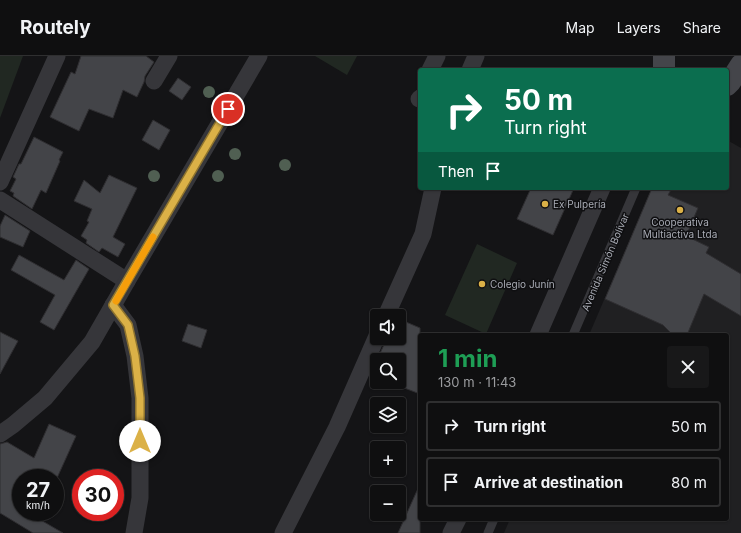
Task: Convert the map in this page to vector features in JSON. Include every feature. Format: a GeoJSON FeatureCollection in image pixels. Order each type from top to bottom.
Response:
{"type":"FeatureCollection","features":[{"type":"Feature","properties":{"kind":"main road"},"geometry":{"type":"LineString","coordinates":[[664,56],[664,68]]}},
{"type":"Feature","properties":{"kind":"main road"},"geometry":{"type":"LineString","coordinates":[[729,83],[741,65]]}},
{"type":"Feature","properties":{"kind":"street"},"geometry":{"type":"LineString","coordinates":[[0,182],[57,56]]}},
{"type":"Feature","properties":{"kind":"street"},"geometry":{"type":"LineString","coordinates":[[154,81],[169,56]]}},
{"type":"Feature","properties":{"kind":"street"},"geometry":{"type":"LineString","coordinates":[[0,434],[45,398],[92,342],[259,56]]}},
{"type":"Feature","properties":{"kind":"street"},"geometry":{"type":"LineString","coordinates":[[431,68],[437,56]]}},
{"type":"Feature","properties":{"kind":"street"},"geometry":{"type":"LineString","coordinates":[[471,68],[476,56]]}},
{"type":"Feature","properties":{"kind":"street"},"geometry":{"type":"LineString","coordinates":[[654,68],[659,56]]}},
{"type":"Feature","properties":{"kind":"street"},"geometry":{"type":"LineString","coordinates":[[389,309],[423,234],[433,190]]}},
{"type":"Feature","properties":{"kind":"street"},"geometry":{"type":"LineString","coordinates":[[539,333],[601,190]]}},
{"type":"Feature","properties":{"kind":"street"},"geometry":{"type":"LineString","coordinates":[[0,200],[127,281]]}},
{"type":"Feature","properties":{"kind":"street"},"geometry":{"type":"LineString","coordinates":[[113,305],[128,325],[135,356],[140,398],[140,498],[134,533]]}},
{"type":"Feature","properties":{"kind":"street"},"geometry":{"type":"LineString","coordinates":[[283,533],[337,427],[373,345]]}},
{"type":"Feature","properties":{"kind":"street"},"geometry":{"type":"LineString","coordinates":[[451,533],[457,521]]}},
{"type":"Feature","properties":{"kind":"lane","name":"Avenida Simón Bolívar"},"geometry":{"type":"LineString","coordinates":[[574,333],[635,190]]}},
{"type":"Feature","properties":{"kind":"lane"},"geometry":{"type":"LineString","coordinates":[[488,533],[493,521]]}},
{"type":"Feature","properties":{"kind":"shaded area"},"geometry":{"type":"Polygon","coordinates":[[[0,56],[23,56],[0,118],[0,56]]]}},
{"type":"Feature","properties":{"kind":"shaded area"},"geometry":{"type":"Polygon","coordinates":[[[315,56],[357,56],[347,75],[315,56]]]}},
{"type":"Feature","properties":{"kind":"shaded area"},"geometry":{"type":"Polygon","coordinates":[[[729,141],[741,148],[741,533],[504,533],[509,521],[729,521],[729,333],[590,333],[651,190],[729,190],[729,141]]]}},
{"type":"Feature","properties":{"kind":"shaded area"},"geometry":{"type":"Polygon","coordinates":[[[477,244],[517,263],[486,333],[445,315],[477,244]]]}},
{"type":"Feature","properties":{"kind":"building"},"geometry":{"type":"Polygon","coordinates":[[[81,56],[146,56],[154,62],[145,76],[144,82],[137,97],[123,90],[113,118],[89,109],[79,131],[50,117],[71,72],[75,74],[81,56]]]}},
{"type":"Feature","properties":{"kind":"building"},"geometry":{"type":"Polygon","coordinates":[[[178,78],[191,87],[182,100],[169,91],[178,78]]]}},
{"type":"Feature","properties":{"kind":"building"},"geometry":{"type":"Polygon","coordinates":[[[153,120],[170,130],[159,150],[142,140],[153,120]]]}},
{"type":"Feature","properties":{"kind":"building"},"geometry":{"type":"Polygon","coordinates":[[[34,137],[63,152],[46,193],[41,190],[32,209],[13,196],[14,193],[10,191],[16,179],[13,177],[34,137]]]}},
{"type":"Feature","properties":{"kind":"building"},"geometry":{"type":"Polygon","coordinates":[[[109,175],[137,188],[113,237],[125,244],[118,257],[102,248],[99,252],[86,243],[87,240],[81,236],[89,222],[87,221],[92,209],[74,201],[84,180],[100,193],[109,175]]]}},
{"type":"Feature","properties":{"kind":"building","name":"Ex Pulpería"},"geometry":{"type":"Polygon","coordinates":[[[530,190],[573,190],[553,235],[517,219],[530,190]]]}},
{"type":"Feature","properties":{"kind":"building"},"geometry":{"type":"Polygon","coordinates":[[[651,190],[671,190],[668,195],[698,208],[686,236],[709,247],[706,253],[741,274],[741,316],[704,294],[688,333],[671,333],[663,325],[605,299],[651,190]]]}},
{"type":"Feature","properties":{"kind":"building"},"geometry":{"type":"Polygon","coordinates":[[[5,215],[30,231],[23,247],[0,237],[0,226],[5,215]]]}},
{"type":"Feature","properties":{"kind":"building"},"geometry":{"type":"Polygon","coordinates":[[[19,255],[64,280],[76,260],[89,269],[54,330],[40,322],[55,295],[11,270],[19,255]]]}},
{"type":"Feature","properties":{"kind":"building"},"geometry":{"type":"Polygon","coordinates":[[[406,322],[420,328],[420,333],[418,333],[418,393],[406,389],[406,353],[380,353],[384,345],[406,345],[406,322]]]}},
{"type":"Feature","properties":{"kind":"building"},"geometry":{"type":"Polygon","coordinates":[[[188,324],[207,330],[201,348],[182,341],[188,324]]]}},
{"type":"Feature","properties":{"kind":"building"},"geometry":{"type":"Polygon","coordinates":[[[0,332],[18,341],[0,374],[0,332]]]}},
{"type":"Feature","properties":{"kind":"building"},"geometry":{"type":"Polygon","coordinates":[[[49,424],[76,436],[61,469],[12,469],[12,520],[0,513],[0,444],[7,442],[34,458],[49,424]]]}},
{"type":"Feature","properties":{"kind":"building"},"geometry":{"type":"Polygon","coordinates":[[[418,488],[418,521],[420,521],[420,533],[398,533],[403,521],[406,521],[406,515],[418,488]]]}},
{"type":"Feature","properties":{"kind":"building"},"geometry":{"type":"Polygon","coordinates":[[[13,521],[42,521],[63,533],[33,533],[13,521]]]}},
{"type":"Feature","properties":{"kind":"slow traffic"},"geometry":{"type":"LineString","coordinates":[[116,301],[153,237]]}},
{"type":"Feature","properties":{"kind":"place","name":"Ex Pulpería"},"geometry":{"type":"Point","coordinates":[545,204]}},
{"type":"Feature","properties":{"kind":"place","name":"Cooperativa Multiactiva Ltda"},"geometry":{"type":"Point","coordinates":[680,210]}},
{"type":"Feature","properties":{"kind":"place","name":"Colegio Junín"},"geometry":{"type":"Point","coordinates":[482,284]}},
{"type":"Feature","properties":{"kind":"route"},"geometry":{"type":"LineString","coordinates":[[140,441],[140,398],[135,356],[128,325],[113,305],[228,109]]}}]}
